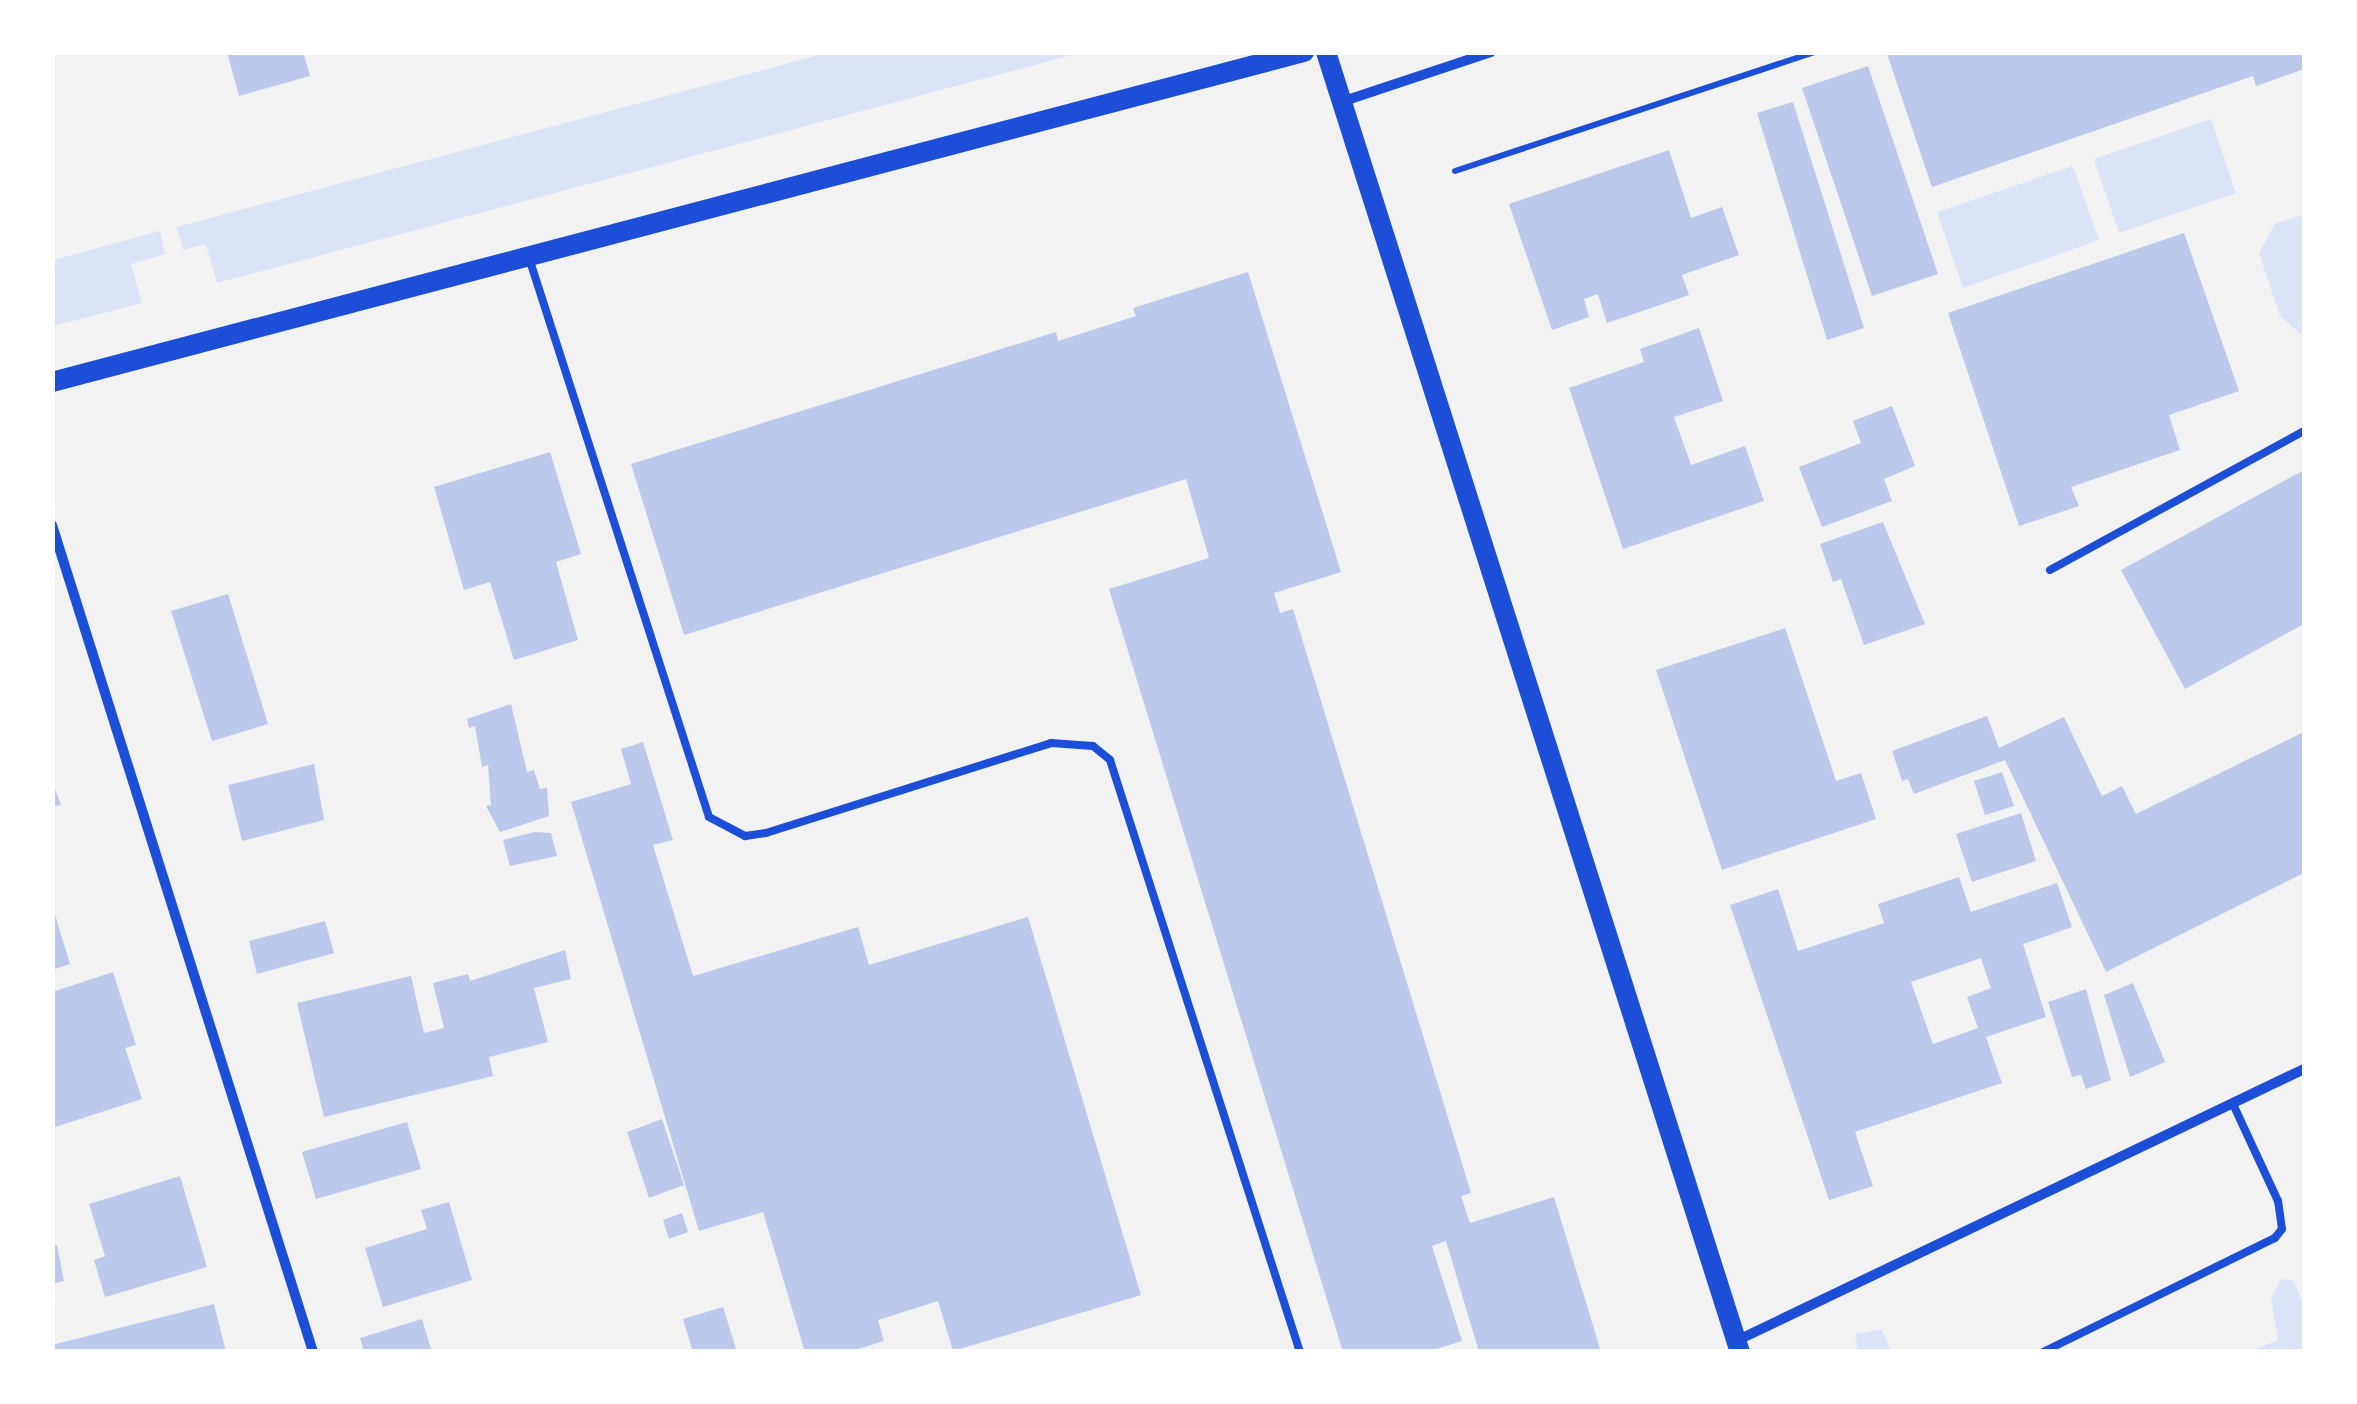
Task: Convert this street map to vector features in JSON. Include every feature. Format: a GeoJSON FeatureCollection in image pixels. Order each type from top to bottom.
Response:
{"type":"FeatureCollection","features":[{"type":"Feature","properties":{"kind":"main road"},"geometry":{"type":"LineString","coordinates":[[52,382],[1304,52]]}},
{"type":"Feature","properties":{"kind":"main road"},"geometry":{"type":"LineString","coordinates":[[1326,52],[1738,1346]]}},
{"type":"Feature","properties":{"kind":"street"},"geometry":{"type":"LineString","coordinates":[[1341,102],[1491,52]]}},
{"type":"Feature","properties":{"kind":"street"},"geometry":{"type":"LineString","coordinates":[[52,525],[313,1352]]}},
{"type":"Feature","properties":{"kind":"street"},"geometry":{"type":"LineString","coordinates":[[1738,1346],[2304,1069]]}},
{"type":"Feature","properties":{"kind":"lane"},"geometry":{"type":"LineString","coordinates":[[528,257],[708,817],[746,836],[766,833],[1052,743],[1094,746],[1110,760],[1300,1352]]}},
{"type":"Feature","properties":{"kind":"lane"},"geometry":{"type":"LineString","coordinates":[[2050,570],[2304,431]]}},
{"type":"Feature","properties":{"kind":"lane"},"geometry":{"type":"LineString","coordinates":[[2043,1352],[2275,1238],[2282,1229],[2278,1201],[2233,1104]]}},
{"type":"Feature","properties":{"kind":"path"},"geometry":{"type":"LineString","coordinates":[[1455,171],[1816,52]]}},
{"type":"Feature","properties":{"kind":"shaded area"},"geometry":{"type":"Polygon","coordinates":[[[830,52],[1080,53],[217,283],[206,244],[183,250],[177,227],[830,52]]]}},
{"type":"Feature","properties":{"kind":"shaded area"},"geometry":{"type":"Polygon","coordinates":[[[2211,119],[2236,193],[2119,233],[2094,159],[2211,119]]]}},
{"type":"Feature","properties":{"kind":"shaded area"},"geometry":{"type":"Polygon","coordinates":[[[2073,166],[2099,240],[1963,288],[1937,212],[2073,166]]]}},
{"type":"Feature","properties":{"kind":"shaded area"},"geometry":{"type":"Polygon","coordinates":[[[2304,214],[2304,337],[2280,316],[2259,253],[2275,224],[2304,214]]]}},
{"type":"Feature","properties":{"kind":"shaded area"},"geometry":{"type":"Polygon","coordinates":[[[160,231],[165,254],[131,264],[142,303],[53,326],[53,260],[160,231]]]}},
{"type":"Feature","properties":{"kind":"shaded area"},"geometry":{"type":"Polygon","coordinates":[[[2281,1279],[2294,1281],[2304,1307],[2304,1351],[2250,1351],[2278,1340],[2271,1298],[2281,1279]]]}},
{"type":"Feature","properties":{"kind":"shaded area"},"geometry":{"type":"Polygon","coordinates":[[[1882,1329],[1891,1351],[1858,1351],[1855,1334],[1882,1329]]]}},
{"type":"Feature","properties":{"kind":"building"},"geometry":{"type":"Polygon","coordinates":[[[227,52],[303,52],[310,76],[239,96],[227,52]]]}},
{"type":"Feature","properties":{"kind":"building"},"geometry":{"type":"Polygon","coordinates":[[[2304,52],[2304,69],[2256,86],[2253,76],[1932,187],[1887,54],[2304,52]]]}},
{"type":"Feature","properties":{"kind":"building"},"geometry":{"type":"Polygon","coordinates":[[[1868,66],[1938,274],[1872,296],[1802,88],[1868,66]]]}},
{"type":"Feature","properties":{"kind":"building"},"geometry":{"type":"Polygon","coordinates":[[[1793,102],[1864,328],[1827,340],[1757,113],[1793,102]]]}},
{"type":"Feature","properties":{"kind":"building"},"geometry":{"type":"Polygon","coordinates":[[[1669,150],[1691,218],[1722,207],[1739,255],[1682,275],[1689,295],[1607,323],[1598,294],[1584,299],[1589,317],[1552,330],[1509,204],[1669,150]]]}},
{"type":"Feature","properties":{"kind":"building"},"geometry":{"type":"Polygon","coordinates":[[[2184,233],[2239,391],[2169,415],[2180,450],[2071,487],[2079,506],[2019,526],[1948,313],[2184,233]]]}},
{"type":"Feature","properties":{"kind":"building"},"geometry":{"type":"Polygon","coordinates":[[[1248,272],[1341,572],[1274,593],[1280,613],[1293,609],[1471,1193],[1461,1196],[1470,1223],[1554,1197],[1601,1352],[1479,1352],[1446,1241],[1432,1246],[1462,1341],[1427,1352],[1343,1352],[1109,589],[1209,558],[1186,479],[684,635],[631,464],[1056,332],[1058,341],[1136,316],[1133,308],[1248,272]]]}},
{"type":"Feature","properties":{"kind":"building"},"geometry":{"type":"Polygon","coordinates":[[[1699,328],[1723,401],[1674,417],[1691,465],[1745,446],[1764,501],[1623,549],[1569,388],[1644,362],[1640,349],[1699,328]]]}},
{"type":"Feature","properties":{"kind":"building"},"geometry":{"type":"Polygon","coordinates":[[[1892,406],[1915,466],[1884,479],[1892,501],[1822,527],[1799,467],[1861,443],[1853,421],[1892,406]]]}},
{"type":"Feature","properties":{"kind":"building"},"geometry":{"type":"Polygon","coordinates":[[[550,452],[581,554],[556,562],[578,640],[514,660],[490,582],[464,590],[434,487],[550,452]]]}},
{"type":"Feature","properties":{"kind":"building"},"geometry":{"type":"Polygon","coordinates":[[[2304,470],[2304,624],[2185,689],[2121,570],[2304,470]]]}},
{"type":"Feature","properties":{"kind":"building"},"geometry":{"type":"Polygon","coordinates":[[[1883,522],[1925,624],[1864,645],[1841,579],[1833,582],[1820,544],[1883,522]]]}},
{"type":"Feature","properties":{"kind":"building"},"geometry":{"type":"Polygon","coordinates":[[[228,594],[268,724],[212,741],[171,611],[228,594]]]}},
{"type":"Feature","properties":{"kind":"building"},"geometry":{"type":"Polygon","coordinates":[[[1785,628],[1836,781],[1861,773],[1876,819],[1722,870],[1656,670],[1785,628]]]}},
{"type":"Feature","properties":{"kind":"building"},"geometry":{"type":"Polygon","coordinates":[[[511,704],[527,772],[534,770],[540,789],[547,788],[549,816],[500,832],[486,806],[491,805],[488,765],[482,767],[475,726],[469,728],[467,719],[511,704]]]}},
{"type":"Feature","properties":{"kind":"building"},"geometry":{"type":"Polygon","coordinates":[[[1987,716],[1999,748],[2064,717],[2102,796],[2122,786],[2136,814],[2304,732],[2304,873],[2106,972],[2005,760],[1914,794],[1908,779],[1902,781],[1892,751],[1987,716]]]}},
{"type":"Feature","properties":{"kind":"building"},"geometry":{"type":"Polygon","coordinates":[[[643,742],[673,840],[653,845],[693,976],[858,927],[869,965],[1028,917],[1141,1295],[953,1351],[938,1301],[878,1320],[884,1341],[849,1352],[805,1352],[763,1212],[699,1231],[571,802],[631,784],[621,749],[643,742]]]}},
{"type":"Feature","properties":{"kind":"building"},"geometry":{"type":"Polygon","coordinates":[[[314,764],[324,820],[242,841],[228,785],[314,764]]]}},
{"type":"Feature","properties":{"kind":"building"},"geometry":{"type":"Polygon","coordinates":[[[2002,772],[2014,806],[1985,815],[1974,781],[2002,772]]]}},
{"type":"Feature","properties":{"kind":"building"},"geometry":{"type":"Polygon","coordinates":[[[52,781],[61,805],[52,807],[52,781]]]}},
{"type":"Feature","properties":{"kind":"building"},"geometry":{"type":"Polygon","coordinates":[[[2021,813],[2036,861],[1972,882],[1956,834],[2021,813]]]}},
{"type":"Feature","properties":{"kind":"building"},"geometry":{"type":"Polygon","coordinates":[[[534,832],[551,833],[557,856],[510,866],[503,840],[534,832]]]}},
{"type":"Feature","properties":{"kind":"building"},"geometry":{"type":"Polygon","coordinates":[[[1959,877],[1971,912],[2057,883],[2072,927],[2023,944],[2046,1017],[1986,1037],[2002,1083],[1855,1132],[1873,1186],[1829,1200],[1730,905],[1778,889],[1798,951],[1884,923],[1878,904],[1959,877]],[[1981,958],[1911,982],[1933,1044],[1978,1028],[1967,997],[1991,988],[1981,958]]]}},
{"type":"Feature","properties":{"kind":"building"},"geometry":{"type":"Polygon","coordinates":[[[52,905],[70,964],[52,970],[52,905]]]}},
{"type":"Feature","properties":{"kind":"building"},"geometry":{"type":"Polygon","coordinates":[[[325,921],[334,953],[257,974],[249,941],[325,921]]]}},
{"type":"Feature","properties":{"kind":"building"},"geometry":{"type":"Polygon","coordinates":[[[565,950],[571,979],[534,988],[548,1042],[489,1057],[493,1076],[324,1117],[297,1003],[411,976],[424,1033],[444,1028],[433,983],[468,974],[470,981],[565,950]]]}},
{"type":"Feature","properties":{"kind":"building"},"geometry":{"type":"Polygon","coordinates":[[[113,972],[136,1045],[125,1048],[142,1099],[52,1128],[52,992],[113,972]]]}},
{"type":"Feature","properties":{"kind":"building"},"geometry":{"type":"Polygon","coordinates":[[[2133,983],[2165,1062],[2130,1077],[2104,995],[2133,983]]]}},
{"type":"Feature","properties":{"kind":"building"},"geometry":{"type":"Polygon","coordinates":[[[2086,989],[2111,1080],[2086,1089],[2081,1075],[2072,1077],[2048,1002],[2086,989]]]}},
{"type":"Feature","properties":{"kind":"building"},"geometry":{"type":"Polygon","coordinates":[[[662,1119],[684,1185],[649,1198],[627,1132],[662,1119]]]}},
{"type":"Feature","properties":{"kind":"building"},"geometry":{"type":"Polygon","coordinates":[[[407,1122],[421,1169],[316,1199],[302,1152],[407,1122]]]}},
{"type":"Feature","properties":{"kind":"building"},"geometry":{"type":"Polygon","coordinates":[[[180,1176],[207,1267],[105,1297],[94,1260],[105,1256],[89,1204],[180,1176]]]}},
{"type":"Feature","properties":{"kind":"building"},"geometry":{"type":"Polygon","coordinates":[[[449,1202],[472,1280],[383,1307],[365,1248],[427,1229],[421,1210],[449,1202]]]}},
{"type":"Feature","properties":{"kind":"building"},"geometry":{"type":"Polygon","coordinates":[[[682,1213],[688,1232],[669,1239],[663,1220],[682,1213]]]}},
{"type":"Feature","properties":{"kind":"building"},"geometry":{"type":"Polygon","coordinates":[[[57,1245],[64,1281],[52,1284],[52,1246],[57,1245]]]}},
{"type":"Feature","properties":{"kind":"building"},"geometry":{"type":"Polygon","coordinates":[[[214,1304],[226,1352],[52,1352],[52,1345],[214,1304]]]}},
{"type":"Feature","properties":{"kind":"building"},"geometry":{"type":"Polygon","coordinates":[[[723,1307],[737,1352],[693,1352],[683,1319],[723,1307]]]}},
{"type":"Feature","properties":{"kind":"building"},"geometry":{"type":"Polygon","coordinates":[[[422,1319],[432,1352],[364,1352],[360,1338],[422,1319]]]}}]}
